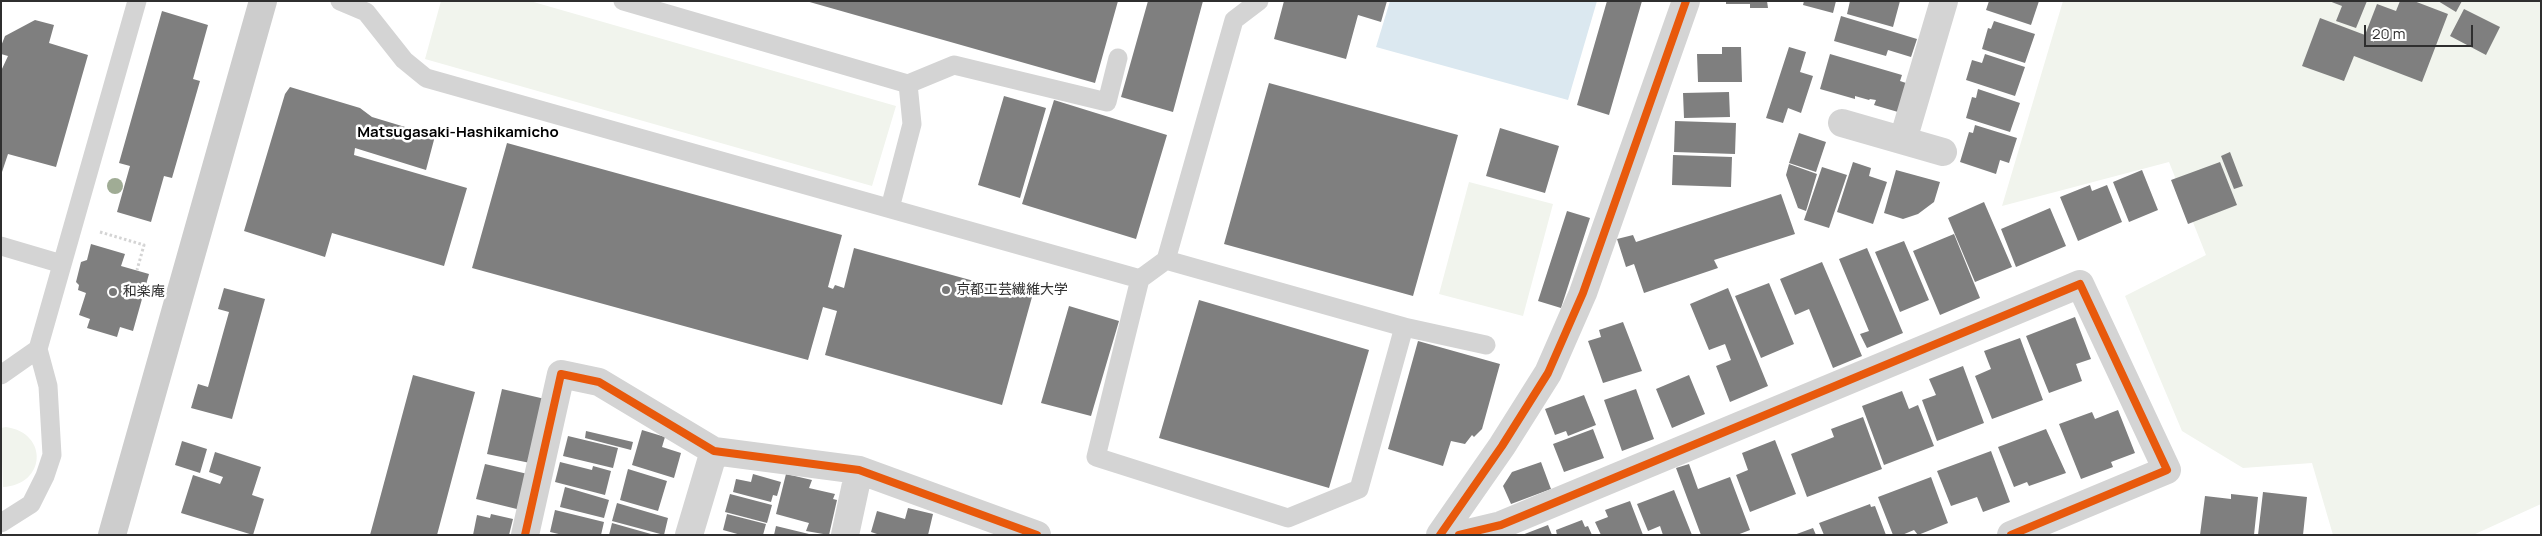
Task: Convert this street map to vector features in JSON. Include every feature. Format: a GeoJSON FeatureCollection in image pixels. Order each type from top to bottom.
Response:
{"type":"FeatureCollection","features":[{"type":"Feature","properties":{"kind":"street"},"geometry":{"type":"LineString","coordinates":[[112,535],[263,1]]}},
{"type":"Feature","properties":{"kind":"street"},"geometry":{"type":"LineString","coordinates":[[1440,535],[1502,446],[1548,373],[1583,294],[1686,1]]}},
{"type":"Feature","properties":{"kind":"street"},"geometry":{"type":"LineString","coordinates":[[1903,140],[1944,1]]}},
{"type":"Feature","properties":{"kind":"street"},"geometry":{"type":"LineString","coordinates":[[1842,123],[1943,152]]}},
{"type":"Feature","properties":{"kind":"street"},"geometry":{"type":"LineString","coordinates":[[1459,535],[1501,526],[2080,284],[2167,470],[2010,535]]}},
{"type":"Feature","properties":{"kind":"street"},"geometry":{"type":"LineString","coordinates":[[525,535],[561,374],[599,382],[714,451],[859,470],[1036,535]]}},
{"type":"Feature","properties":{"kind":"street"},"geometry":{"type":"LineString","coordinates":[[689,535],[714,451]]}},
{"type":"Feature","properties":{"kind":"street"},"geometry":{"type":"LineString","coordinates":[[845,535],[859,470]]}},
{"type":"Feature","properties":{"kind":"lane"},"geometry":{"type":"LineString","coordinates":[[1,523],[31,504],[45,476],[52,455],[48,386],[38,349],[137,1]]}},
{"type":"Feature","properties":{"kind":"lane"},"geometry":{"type":"LineString","coordinates":[[340,1],[369,6],[404,60],[426,78],[1140,278]]}},
{"type":"Feature","properties":{"kind":"lane"},"geometry":{"type":"LineString","coordinates":[[623,1],[667,7],[908,84],[954,65],[1107,102],[1118,58]]}},
{"type":"Feature","properties":{"kind":"lane"},"geometry":{"type":"LineString","coordinates":[[1259,1],[1234,20],[1166,260],[1140,278],[1096,458],[1290,526],[1359,490],[1404,327]]}},
{"type":"Feature","properties":{"kind":"lane"},"geometry":{"type":"LineString","coordinates":[[890,208],[912,124],[908,84]]}},
{"type":"Feature","properties":{"kind":"lane"},"geometry":{"type":"LineString","coordinates":[[1,246],[62,264]]}},
{"type":"Feature","properties":{"kind":"lane"},"geometry":{"type":"LineString","coordinates":[[1166,260],[1404,327],[1486,345]]}},
{"type":"Feature","properties":{"kind":"lane"},"geometry":{"type":"LineString","coordinates":[[1,375],[38,349]]}},
{"type":"Feature","properties":{"kind":"path"},"geometry":{"type":"LineString","coordinates":[[74,224],[144,245],[137,270]]}},
{"type":"Feature","properties":{"kind":"shaded area"},"geometry":{"type":"Polygon","coordinates":[[[441,1],[530,1],[896,106],[872,186],[425,59],[441,1]]]}},
{"type":"Feature","properties":{"kind":"shaded area"},"geometry":{"type":"Polygon","coordinates":[[[1390,1],[1597,1],[1568,100],[1376,47],[1390,1]]]}},
{"type":"Feature","properties":{"kind":"shaded area"},"geometry":{"type":"Polygon","coordinates":[[[2063,1],[2541,1],[2541,504],[2473,535],[2333,535],[2312,463],[2243,468],[2182,431],[2125,296],[2206,255],[2169,162],[2002,206],[2063,1]]]}},
{"type":"Feature","properties":{"kind":"shaded area"},"geometry":{"type":"Polygon","coordinates":[[[1469,182],[1553,204],[1523,316],[1439,294],[1469,182]]]}},
{"type":"Feature","properties":{"kind":"shaded area"},"geometry":{"type":"Polygon","coordinates":[[[6,427],[20,431],[30,439],[35,448],[37,458],[34,469],[28,478],[17,484],[3,487],[1,428],[6,427]]]}},
{"type":"Feature","properties":{"kind":"building"},"geometry":{"type":"Polygon","coordinates":[[[806,1],[1118,1],[1095,83],[806,1]]]}},
{"type":"Feature","properties":{"kind":"building"},"geometry":{"type":"Polygon","coordinates":[[[1148,1],[1203,1],[1173,112],[1121,97],[1148,1]]]}},
{"type":"Feature","properties":{"kind":"building"},"geometry":{"type":"Polygon","coordinates":[[[1284,1],[1387,1],[1381,22],[1358,15],[1346,59],[1274,39],[1284,1]]]}},
{"type":"Feature","properties":{"kind":"building"},"geometry":{"type":"Polygon","coordinates":[[[1607,1],[1642,1],[1609,115],[1577,105],[1607,1]]]}},
{"type":"Feature","properties":{"kind":"building"},"geometry":{"type":"Polygon","coordinates":[[[1726,1],[1767,1],[1768,8],[1750,8],[1750,4],[1726,4],[1726,1]]]}},
{"type":"Feature","properties":{"kind":"building"},"geometry":{"type":"Polygon","coordinates":[[[1804,1],[1836,1],[1833,13],[1803,5],[1804,1]]]}},
{"type":"Feature","properties":{"kind":"building"},"geometry":{"type":"Polygon","coordinates":[[[1850,1],[1900,1],[1893,27],[1847,14],[1850,1]]]}},
{"type":"Feature","properties":{"kind":"building"},"geometry":{"type":"Polygon","coordinates":[[[1989,1],[2039,1],[2031,25],[1986,10],[1989,1]]]}},
{"type":"Feature","properties":{"kind":"building"},"geometry":{"type":"Polygon","coordinates":[[[2329,1],[2367,1],[2356,28],[2336,21],[2342,6],[2329,1]]]}},
{"type":"Feature","properties":{"kind":"building"},"geometry":{"type":"Polygon","coordinates":[[[2400,1],[2414,1],[2448,14],[2422,82],[2354,56],[2344,81],[2302,66],[2320,18],[2365,35],[2377,4],[2396,11],[2400,1]]]}},
{"type":"Feature","properties":{"kind":"building"},"geometry":{"type":"Polygon","coordinates":[[[2438,1],[2462,1],[2456,12],[2438,1]]]}},
{"type":"Feature","properties":{"kind":"building"},"geometry":{"type":"Polygon","coordinates":[[[2464,9],[2500,27],[2486,55],[2450,36],[2464,9]]]}},
{"type":"Feature","properties":{"kind":"building"},"geometry":{"type":"Polygon","coordinates":[[[162,11],[208,25],[193,79],[200,81],[172,178],[164,176],[151,222],[117,212],[130,166],[119,163],[162,11]]]}},
{"type":"Feature","properties":{"kind":"building"},"geometry":{"type":"Polygon","coordinates":[[[1841,16],[1917,39],[1911,57],[1888,50],[1886,56],[1834,41],[1841,16]]]}},
{"type":"Feature","properties":{"kind":"building"},"geometry":{"type":"Polygon","coordinates":[[[35,20],[54,25],[49,43],[88,55],[56,167],[8,154],[1,175],[1,71],[8,56],[1,54],[1,46],[5,36],[35,20]]]}},
{"type":"Feature","properties":{"kind":"building"},"geometry":{"type":"Polygon","coordinates":[[[1994,21],[2035,34],[2025,63],[1982,49],[1988,28],[1991,29],[1994,21]]]}},
{"type":"Feature","properties":{"kind":"building"},"geometry":{"type":"Polygon","coordinates":[[[1722,47],[1741,47],[1742,82],[1698,82],[1697,54],[1722,54],[1722,47]]]}},
{"type":"Feature","properties":{"kind":"building"},"geometry":{"type":"Polygon","coordinates":[[[1789,47],[1806,52],[1800,72],[1813,76],[1801,113],[1788,108],[1783,123],[1766,118],[1789,47]]]}},
{"type":"Feature","properties":{"kind":"building"},"geometry":{"type":"Polygon","coordinates":[[[1830,54],[1902,75],[1900,81],[1906,83],[1898,112],[1874,105],[1876,100],[1855,96],[1855,99],[1820,89],[1830,54]]]}},
{"type":"Feature","properties":{"kind":"building"},"geometry":{"type":"Polygon","coordinates":[[[1985,54],[2025,67],[2015,96],[1966,80],[1972,60],[1982,63],[1985,54]]]}},
{"type":"Feature","properties":{"kind":"building"},"geometry":{"type":"Polygon","coordinates":[[[1269,83],[1458,135],[1413,296],[1224,244],[1269,83]]]}},
{"type":"Feature","properties":{"kind":"building"},"geometry":{"type":"Polygon","coordinates":[[[290,87],[360,108],[372,117],[435,136],[426,170],[355,148],[354,155],[467,188],[444,266],[332,233],[325,257],[244,231],[285,94],[290,87]]]}},
{"type":"Feature","properties":{"kind":"building"},"geometry":{"type":"Polygon","coordinates":[[[1978,89],[2020,103],[2010,132],[1966,118],[1972,97],[1976,98],[1978,89]]]}},
{"type":"Feature","properties":{"kind":"building"},"geometry":{"type":"Polygon","coordinates":[[[1729,92],[1730,117],[1684,118],[1683,93],[1729,92]]]}},
{"type":"Feature","properties":{"kind":"building"},"geometry":{"type":"Polygon","coordinates":[[[1004,96],[1046,108],[1020,198],[978,185],[1004,96]]]}},
{"type":"Feature","properties":{"kind":"building"},"geometry":{"type":"Polygon","coordinates":[[[1054,100],[1167,135],[1136,239],[1022,204],[1054,100]]]}},
{"type":"Feature","properties":{"kind":"building"},"geometry":{"type":"Polygon","coordinates":[[[1675,121],[1736,123],[1735,154],[1674,152],[1675,121]]]}},
{"type":"Feature","properties":{"kind":"building"},"geometry":{"type":"Polygon","coordinates":[[[1975,125],[2017,138],[2009,163],[2000,160],[1996,174],[1960,162],[1969,132],[1973,133],[1975,125]]]}},
{"type":"Feature","properties":{"kind":"building"},"geometry":{"type":"Polygon","coordinates":[[[1500,128],[1559,146],[1545,193],[1486,176],[1500,128]]]}},
{"type":"Feature","properties":{"kind":"building"},"geometry":{"type":"Polygon","coordinates":[[[1799,133],[1826,142],[1816,172],[1789,163],[1799,133]]]}},
{"type":"Feature","properties":{"kind":"building"},"geometry":{"type":"Polygon","coordinates":[[[507,143],[842,235],[828,287],[833,289],[835,285],[844,288],[854,248],[1032,297],[1002,405],[825,355],[837,311],[823,307],[808,360],[472,268],[507,143]]]}},
{"type":"Feature","properties":{"kind":"building"},"geometry":{"type":"Polygon","coordinates":[[[2230,152],[2243,186],[2234,189],[2221,156],[2230,152]]]}},
{"type":"Feature","properties":{"kind":"building"},"geometry":{"type":"Polygon","coordinates":[[[1673,155],[1732,157],[1731,187],[1672,185],[1673,155]]]}},
{"type":"Feature","properties":{"kind":"building"},"geometry":{"type":"Polygon","coordinates":[[[1853,162],[1871,168],[1869,176],[1887,182],[1873,224],[1837,212],[1853,162]]]}},
{"type":"Feature","properties":{"kind":"building"},"geometry":{"type":"Polygon","coordinates":[[[2220,162],[2237,205],[2188,224],[2171,180],[2220,162]]]}},
{"type":"Feature","properties":{"kind":"building"},"geometry":{"type":"Polygon","coordinates":[[[1789,164],[1817,174],[1806,211],[1798,208],[1786,175],[1789,164]]]}},
{"type":"Feature","properties":{"kind":"building"},"geometry":{"type":"Polygon","coordinates":[[[1822,167],[1847,175],[1829,228],[1804,220],[1822,167]]]}},
{"type":"Feature","properties":{"kind":"building"},"geometry":{"type":"Polygon","coordinates":[[[1896,170],[1940,182],[1934,202],[1918,214],[1903,219],[1884,213],[1896,170]]]}},
{"type":"Feature","properties":{"kind":"building"},"geometry":{"type":"Polygon","coordinates":[[[2142,170],[2158,210],[2129,222],[2113,182],[2142,170]]]}},
{"type":"Feature","properties":{"kind":"building"},"geometry":{"type":"Polygon","coordinates":[[[2090,185],[2092,191],[2107,185],[2122,222],[2078,241],[2060,197],[2090,185]]]}},
{"type":"Feature","properties":{"kind":"building"},"geometry":{"type":"Polygon","coordinates":[[[1781,194],[1795,234],[1714,260],[1718,268],[1644,293],[1634,264],[1626,267],[1617,239],[1633,235],[1636,242],[1781,194]]]}},
{"type":"Feature","properties":{"kind":"building"},"geometry":{"type":"Polygon","coordinates":[[[1984,202],[2012,267],[1975,282],[1948,218],[1984,202]]]}},
{"type":"Feature","properties":{"kind":"building"},"geometry":{"type":"Polygon","coordinates":[[[2050,208],[2066,246],[2016,267],[2001,229],[2050,208]]]}},
{"type":"Feature","properties":{"kind":"building"},"geometry":{"type":"Polygon","coordinates":[[[1567,211],[1590,218],[1561,308],[1538,301],[1567,211]]]}},
{"type":"Feature","properties":{"kind":"building"},"geometry":{"type":"Polygon","coordinates":[[[1954,234],[1980,298],[1940,315],[1913,251],[1954,234]]]}},
{"type":"Feature","properties":{"kind":"building"},"geometry":{"type":"Polygon","coordinates":[[[1904,241],[1929,300],[1900,312],[1875,252],[1904,241]]]}},
{"type":"Feature","properties":{"kind":"building","name":"和楽庵"},"geometry":{"type":"Polygon","coordinates":[[[91,244],[125,254],[121,266],[149,274],[133,331],[120,327],[117,337],[87,328],[90,319],[79,315],[86,293],[78,290],[79,285],[76,282],[81,262],[87,260],[91,244]]]}},
{"type":"Feature","properties":{"kind":"building"},"geometry":{"type":"Polygon","coordinates":[[[1867,248],[1903,333],[1867,348],[1860,334],[1869,331],[1839,259],[1867,248]]]}},
{"type":"Feature","properties":{"kind":"building"},"geometry":{"type":"Polygon","coordinates":[[[1822,262],[1862,356],[1833,368],[1809,309],[1795,315],[1780,279],[1822,262]]]}},
{"type":"Feature","properties":{"kind":"building"},"geometry":{"type":"Polygon","coordinates":[[[1769,283],[1794,344],[1761,358],[1735,296],[1769,283]]]}},
{"type":"Feature","properties":{"kind":"building"},"geometry":{"type":"Polygon","coordinates":[[[224,288],[265,299],[232,419],[191,408],[198,384],[208,387],[229,312],[218,309],[224,288]]]}},
{"type":"Feature","properties":{"kind":"building"},"geometry":{"type":"Polygon","coordinates":[[[1728,288],[1768,386],[1730,402],[1716,366],[1731,360],[1725,344],[1709,350],[1690,304],[1728,288]]]}},
{"type":"Feature","properties":{"kind":"building"},"geometry":{"type":"Polygon","coordinates":[[[1199,300],[1369,350],[1329,488],[1159,438],[1199,300]]]}},
{"type":"Feature","properties":{"kind":"building"},"geometry":{"type":"Polygon","coordinates":[[[1069,306],[1119,321],[1091,416],[1041,403],[1069,306]]]}},
{"type":"Feature","properties":{"kind":"building"},"geometry":{"type":"Polygon","coordinates":[[[2075,317],[2091,359],[2076,364],[2082,381],[2049,393],[2026,336],[2075,317]]]}},
{"type":"Feature","properties":{"kind":"building"},"geometry":{"type":"Polygon","coordinates":[[[1623,322],[1642,371],[1603,383],[1588,341],[1601,337],[1599,330],[1623,322]]]}},
{"type":"Feature","properties":{"kind":"building"},"geometry":{"type":"Polygon","coordinates":[[[2020,338],[2043,400],[1992,419],[1975,376],[1991,369],[1984,351],[2020,338]]]}},
{"type":"Feature","properties":{"kind":"building"},"geometry":{"type":"Polygon","coordinates":[[[1418,341],[1500,364],[1482,429],[1474,437],[1472,435],[1465,444],[1451,441],[1443,466],[1388,449],[1418,341]]]}},
{"type":"Feature","properties":{"kind":"building"},"geometry":{"type":"Polygon","coordinates":[[[1963,366],[1984,423],[1937,441],[1922,400],[1936,395],[1929,379],[1963,366]]]}},
{"type":"Feature","properties":{"kind":"building"},"geometry":{"type":"Polygon","coordinates":[[[413,375],[475,392],[437,535],[370,535],[413,375]]]}},
{"type":"Feature","properties":{"kind":"building"},"geometry":{"type":"Polygon","coordinates":[[[1689,375],[1705,414],[1672,428],[1656,389],[1689,375]]]}},
{"type":"Feature","properties":{"kind":"building"},"geometry":{"type":"Polygon","coordinates":[[[502,389],[545,399],[530,463],[487,454],[502,389]]]}},
{"type":"Feature","properties":{"kind":"building"},"geometry":{"type":"Polygon","coordinates":[[[1636,389],[1654,439],[1622,451],[1604,400],[1636,389]]]}},
{"type":"Feature","properties":{"kind":"building"},"geometry":{"type":"Polygon","coordinates":[[[1902,391],[1909,409],[1918,405],[1934,446],[1884,465],[1862,406],[1902,391]]]}},
{"type":"Feature","properties":{"kind":"building"},"geometry":{"type":"Polygon","coordinates":[[[1584,395],[1596,425],[1568,436],[1566,431],[1555,435],[1545,409],[1584,395]]]}},
{"type":"Feature","properties":{"kind":"building"},"geometry":{"type":"Polygon","coordinates":[[[2118,410],[2135,453],[2111,462],[2113,467],[2081,479],[2059,424],[2092,412],[2095,419],[2118,410]]]}},
{"type":"Feature","properties":{"kind":"building"},"geometry":{"type":"Polygon","coordinates":[[[1863,417],[1882,469],[1807,497],[1791,454],[1834,437],[1831,429],[1863,417]]]}},
{"type":"Feature","properties":{"kind":"building"},"geometry":{"type":"Polygon","coordinates":[[[1593,429],[1604,458],[1564,472],[1553,444],[1593,429]]]}},
{"type":"Feature","properties":{"kind":"building"},"geometry":{"type":"Polygon","coordinates":[[[2046,429],[2066,473],[2029,486],[2027,482],[2014,487],[1998,447],[2046,429]]]}},
{"type":"Feature","properties":{"kind":"building"},"geometry":{"type":"Polygon","coordinates":[[[642,430],[665,437],[662,447],[681,453],[674,478],[632,465],[642,430]]]}},
{"type":"Feature","properties":{"kind":"building"},"geometry":{"type":"Polygon","coordinates":[[[586,431],[633,442],[631,450],[585,438],[586,431]]]}},
{"type":"Feature","properties":{"kind":"building"},"geometry":{"type":"Polygon","coordinates":[[[568,436],[618,448],[613,468],[563,456],[568,436]]]}},
{"type":"Feature","properties":{"kind":"building"},"geometry":{"type":"Polygon","coordinates":[[[1775,440],[1796,494],[1750,512],[1736,475],[1748,470],[1742,453],[1775,440]]]}},
{"type":"Feature","properties":{"kind":"building"},"geometry":{"type":"Polygon","coordinates":[[[182,441],[207,449],[200,473],[175,465],[182,441]]]}},
{"type":"Feature","properties":{"kind":"building"},"geometry":{"type":"Polygon","coordinates":[[[1991,451],[2010,502],[1983,512],[1977,497],[1951,506],[1937,471],[1991,451]]]}},
{"type":"Feature","properties":{"kind":"building"},"geometry":{"type":"Polygon","coordinates":[[[215,452],[261,467],[252,495],[264,499],[253,535],[181,513],[193,475],[220,484],[223,477],[209,472],[215,452]]]}},
{"type":"Feature","properties":{"kind":"building"},"geometry":{"type":"Polygon","coordinates":[[[560,462],[592,470],[593,466],[611,471],[605,495],[555,482],[560,462]]]}},
{"type":"Feature","properties":{"kind":"building"},"geometry":{"type":"Polygon","coordinates":[[[1541,462],[1551,489],[1511,504],[1503,486],[1512,472],[1541,462]]]}},
{"type":"Feature","properties":{"kind":"building"},"geometry":{"type":"Polygon","coordinates":[[[485,464],[532,475],[525,511],[476,499],[485,464]]]}},
{"type":"Feature","properties":{"kind":"building"},"geometry":{"type":"Polygon","coordinates":[[[1689,464],[1698,489],[1730,477],[1750,530],[1737,535],[1701,535],[1676,468],[1689,464]]]}},
{"type":"Feature","properties":{"kind":"building"},"geometry":{"type":"Polygon","coordinates":[[[628,469],[667,481],[658,511],[620,500],[628,469]]]}},
{"type":"Feature","properties":{"kind":"building"},"geometry":{"type":"Polygon","coordinates":[[[753,474],[781,482],[777,496],[773,495],[771,502],[733,492],[736,479],[751,482],[753,474]]]}},
{"type":"Feature","properties":{"kind":"building"},"geometry":{"type":"Polygon","coordinates":[[[786,474],[812,480],[809,488],[835,494],[833,499],[837,500],[829,535],[806,531],[809,523],[776,514],[786,474]]]}},
{"type":"Feature","properties":{"kind":"building"},"geometry":{"type":"Polygon","coordinates":[[[1931,477],[1948,523],[1918,535],[1914,530],[1902,535],[1893,535],[1878,497],[1931,477]]]}},
{"type":"Feature","properties":{"kind":"building"},"geometry":{"type":"Polygon","coordinates":[[[565,487],[609,500],[604,518],[560,507],[565,487]]]}},
{"type":"Feature","properties":{"kind":"building"},"geometry":{"type":"Polygon","coordinates":[[[1674,490],[1692,535],[1663,535],[1660,526],[1648,531],[1637,504],[1674,490]]]}},
{"type":"Feature","properties":{"kind":"building"},"geometry":{"type":"Polygon","coordinates":[[[2263,492],[2307,497],[2303,535],[2258,535],[2263,492]]]}},
{"type":"Feature","properties":{"kind":"building"},"geometry":{"type":"Polygon","coordinates":[[[730,494],[772,505],[767,523],[725,512],[730,494]]]}},
{"type":"Feature","properties":{"kind":"building"},"geometry":{"type":"Polygon","coordinates":[[[2231,494],[2258,497],[2254,535],[2200,535],[2205,496],[2231,499],[2231,494]]]}},
{"type":"Feature","properties":{"kind":"building"},"geometry":{"type":"Polygon","coordinates":[[[1630,501],[1643,535],[1601,535],[1595,522],[1608,517],[1605,510],[1630,501]]]}},
{"type":"Feature","properties":{"kind":"building"},"geometry":{"type":"Polygon","coordinates":[[[617,503],[668,518],[664,535],[612,521],[617,503]]]}},
{"type":"Feature","properties":{"kind":"building"},"geometry":{"type":"Polygon","coordinates":[[[1870,504],[1871,507],[1875,506],[1886,535],[1824,535],[1819,523],[1870,504]]]}},
{"type":"Feature","properties":{"kind":"building"},"geometry":{"type":"Polygon","coordinates":[[[908,508],[933,514],[928,535],[880,535],[871,532],[877,511],[905,519],[908,508]]]}},
{"type":"Feature","properties":{"kind":"building"},"geometry":{"type":"Polygon","coordinates":[[[555,510],[604,522],[601,535],[563,535],[550,532],[555,510]]]}},
{"type":"Feature","properties":{"kind":"building"},"geometry":{"type":"Polygon","coordinates":[[[491,514],[513,519],[509,535],[473,535],[477,515],[490,518],[491,514]]]}},
{"type":"Feature","properties":{"kind":"building"},"geometry":{"type":"Polygon","coordinates":[[[727,514],[766,524],[763,535],[741,535],[723,530],[727,514]]]}},
{"type":"Feature","properties":{"kind":"building"},"geometry":{"type":"Polygon","coordinates":[[[1582,520],[1585,527],[1588,526],[1592,535],[1557,535],[1556,530],[1582,520]]]}},
{"type":"Feature","properties":{"kind":"building"},"geometry":{"type":"Polygon","coordinates":[[[612,523],[651,534],[609,535],[612,523]]]}},
{"type":"Feature","properties":{"kind":"building"},"geometry":{"type":"Polygon","coordinates":[[[1548,525],[1552,535],[1522,535],[1548,525]]]}},
{"type":"Feature","properties":{"kind":"building"},"geometry":{"type":"Polygon","coordinates":[[[776,526],[809,534],[809,535],[774,535],[776,526]]]}},
{"type":"Feature","properties":{"kind":"building"},"geometry":{"type":"Polygon","coordinates":[[[1813,528],[1816,535],[1794,535],[1813,528]]]}},
{"type":"Feature","properties":{"kind":"cycle path"},"geometry":{"type":"LineString","coordinates":[[1440,535],[1502,446],[1548,373],[1583,293],[1686,1]]}},
{"type":"Feature","properties":{"kind":"cycle path"},"geometry":{"type":"LineString","coordinates":[[1459,535],[1501,525],[2080,284],[2167,470],[2011,535]]}},
{"type":"Feature","properties":{"kind":"cycle path"},"geometry":{"type":"LineString","coordinates":[[525,535],[561,374],[599,382],[714,451],[859,470],[1037,535]]}},
{"type":"Feature","properties":{"kind":"place","name":"京都工芸繊維大学"},"geometry":{"type":"Point","coordinates":[946,290]}},
{"type":"Feature","properties":{"kind":"place","name":"和楽庵"},"geometry":{"type":"Point","coordinates":[113,292]}},
{"type":"Feature","properties":{"kind":"district","name":"Matsugasaki-Hashikamicho"},"geometry":{"type":"Point","coordinates":[458,133]}}]}
